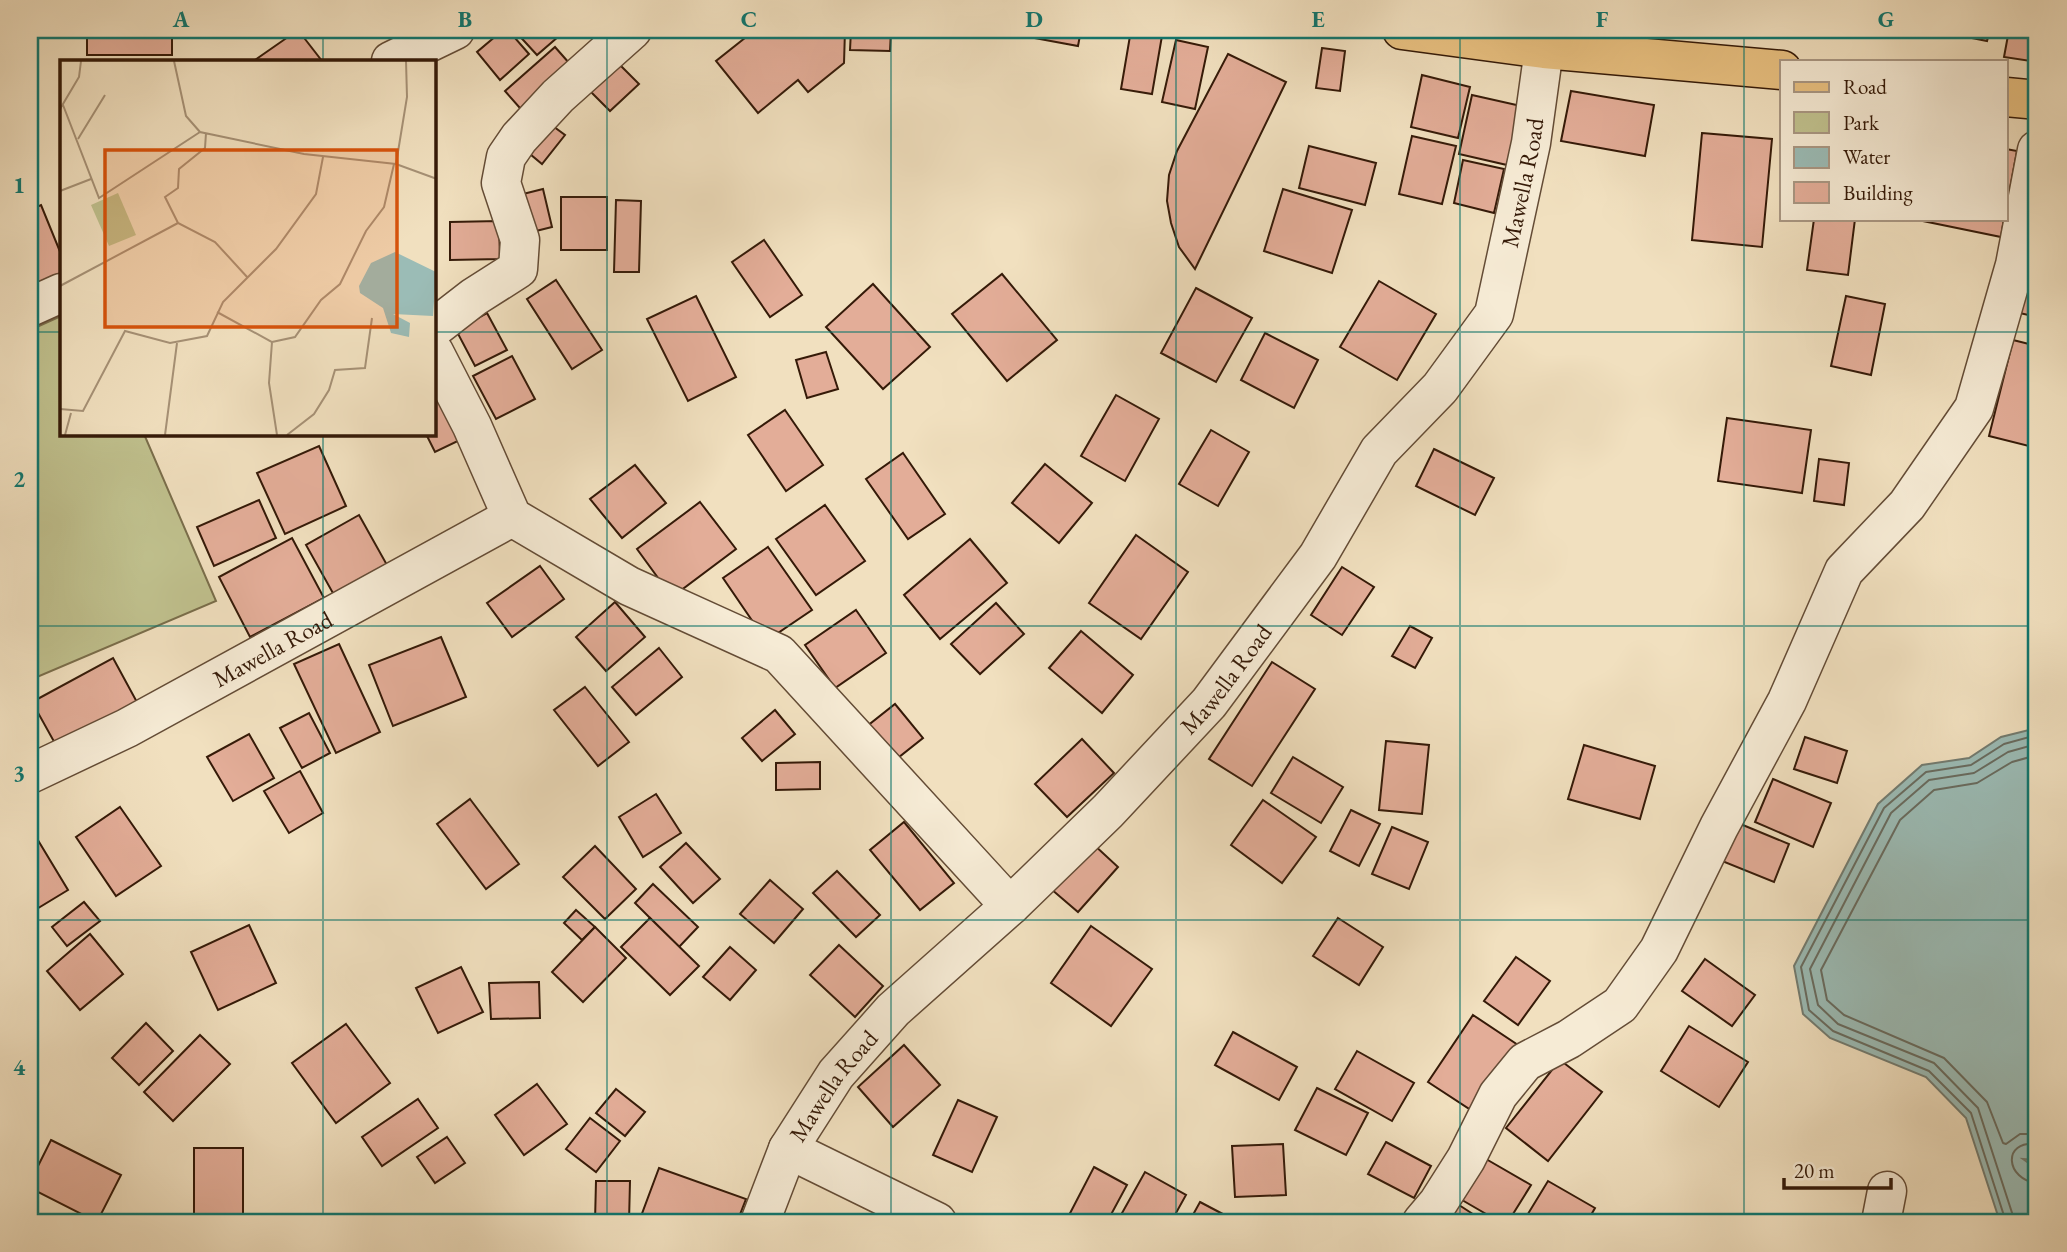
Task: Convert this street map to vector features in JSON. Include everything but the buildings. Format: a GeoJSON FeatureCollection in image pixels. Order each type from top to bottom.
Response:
{"type":"FeatureCollection","features":[{"type":"Feature","properties":{"kind":"main road"},"geometry":{"type":"LineString","coordinates":[[1402,30],[1544,49],[1780,70]]}},
{"type":"Feature","properties":{"kind":"main road"},"geometry":{"type":"LineString","coordinates":[[2008,97],[2037,100]]}},
{"type":"Feature","properties":{"kind":"street"},"geometry":{"type":"LineString","coordinates":[[393,60],[455,30]]}},
{"type":"Feature","properties":{"kind":"street"},"geometry":{"type":"LineString","coordinates":[[436,326],[518,269],[520,240],[501,183],[506,157],[519,138],[558,96],[632,30]]}},
{"type":"Feature","properties":{"kind":"street","name":"Mawella Road"},"geometry":{"type":"LineString","coordinates":[[760,1222],[788,1149],[836,1074],[893,1010],[1010,906],[1108,811],[1209,703],[1318,556],[1379,451],[1440,388],[1493,314],[1531,143],[1544,49]]}},
{"type":"Feature","properties":{"kind":"street"},"geometry":{"type":"LineString","coordinates":[[1422,1222],[1438,1203],[1466,1159],[1498,1095],[1525,1062],[1569,1039],[1620,1005],[1660,950],[1719,827],[1787,701],[1844,571],[1907,505],[1974,408],[2015,265],[2037,150]]}},
{"type":"Feature","properties":{"kind":"street"},"geometry":{"type":"LineString","coordinates":[[30,307],[60,293]]}},
{"type":"Feature","properties":{"kind":"street"},"geometry":{"type":"LineString","coordinates":[[436,356],[472,426],[512,517],[629,586],[779,654],[1010,906]]}},
{"type":"Feature","properties":{"kind":"street","name":"Mawella Road"},"geometry":{"type":"LineString","coordinates":[[30,774],[127,728],[512,517]]}},
{"type":"Feature","properties":{"kind":"street"},"geometry":{"type":"LineString","coordinates":[[788,1149],[937,1222]]}},
{"type":"Feature","properties":{"kind":"green space"},"geometry":{"type":"Polygon","coordinates":[[[60,316],[60,436],[145,436],[216,601],[30,680],[30,330],[60,316]]]}},
{"type":"Feature","properties":{"kind":"water"},"geometry":{"type":"Polygon","coordinates":[[[2037,728],[2037,1160],[2023,1159],[2037,1169],[2037,1222],[2000,1222],[1966,1118],[1926,1077],[1830,1038],[1803,1014],[1794,966],[1878,804],[1922,765],[1969,758],[2001,737],[2037,728]]]}}]}
